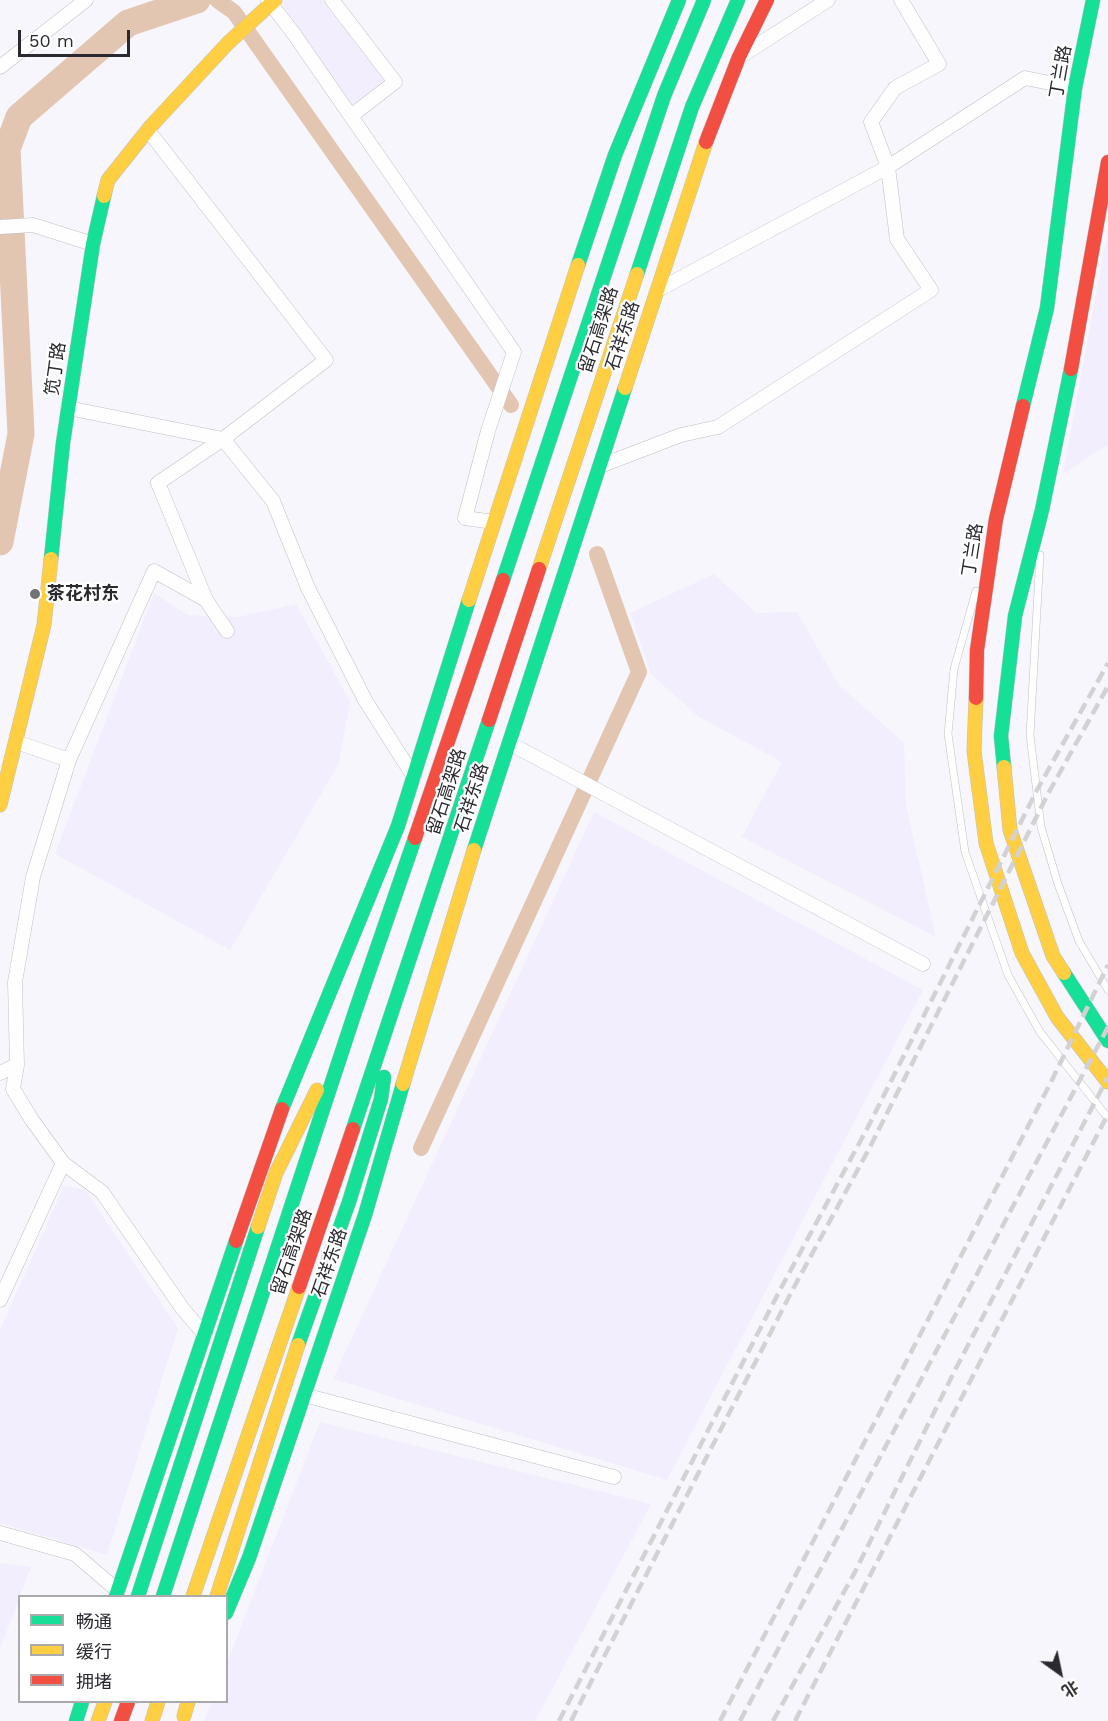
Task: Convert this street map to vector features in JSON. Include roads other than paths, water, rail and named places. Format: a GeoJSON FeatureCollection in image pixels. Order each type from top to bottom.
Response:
{"type":"FeatureCollection","features":[{"type":"Feature","properties":{"kind":"main road"},"geometry":{"type":"LineString","coordinates":[[117,1594],[272,1138],[398,826],[494,522],[615,154],[679,0]]}},
{"type":"Feature","properties":{"kind":"main road","name":"留石高架路"},"geometry":{"type":"LineString","coordinates":[[163,1595],[356,1009],[452,732],[664,96],[704,0]]}},
{"type":"Feature","properties":{"kind":"main road","name":"留石高架路"},"geometry":{"type":"LineString","coordinates":[[193,1595],[395,1006],[692,107],[738,0]]}},
{"type":"Feature","properties":{"kind":"main road","name":"石祥东路"},"geometry":{"type":"LineString","coordinates":[[228,1608],[249,1558],[364,1215],[454,912],[709,132],[739,57],[767,0]]}},
{"type":"Feature","properties":{"kind":"main road","name":"丁兰路"},"geometry":{"type":"LineString","coordinates":[[1093,0],[1075,88],[1047,308],[996,519],[977,650],[974,751],[986,843],[1022,953],[1057,1017],[1108,1082]]}},
{"type":"Feature","properties":{"kind":"main road","name":"笕丁路"},"geometry":{"type":"LineString","coordinates":[[0,805],[44,625],[68,408],[93,244],[108,180],[148,130],[271,1]]}},
{"type":"Feature","properties":{"kind":"main road"},"geometry":{"type":"LineString","coordinates":[[1108,162],[1084,305],[1042,510],[1015,616],[1001,736],[1010,830],[1053,956],[1108,1041]]}},
{"type":"Feature","properties":{"kind":"main road"},"geometry":{"type":"LineString","coordinates":[[217,1595],[290,1368],[349,1202],[381,1099],[395,1006]]}},
{"type":"Feature","properties":{"kind":"main road"},"geometry":{"type":"LineString","coordinates":[[138,1595],[276,1173],[356,1009]]}},
{"type":"Feature","properties":{"kind":"main road"},"geometry":{"type":"LineString","coordinates":[[76,1721],[81,1703]]}},
{"type":"Feature","properties":{"kind":"main road"},"geometry":{"type":"LineString","coordinates":[[98,1721],[104,1703]]}},
{"type":"Feature","properties":{"kind":"main road"},"geometry":{"type":"LineString","coordinates":[[121,1721],[127,1703]]}},
{"type":"Feature","properties":{"kind":"main road"},"geometry":{"type":"LineString","coordinates":[[152,1721],[157,1703]]}},
{"type":"Feature","properties":{"kind":"main road"},"geometry":{"type":"LineString","coordinates":[[183,1718],[188,1703]]}},
{"type":"Feature","properties":{"kind":"street"},"geometry":{"type":"LineString","coordinates":[[0,67],[86,0]]}},
{"type":"Feature","properties":{"kind":"street"},"geometry":{"type":"LineString","coordinates":[[332,0],[395,82],[351,116]]}},
{"type":"Feature","properties":{"kind":"street"},"geometry":{"type":"LineString","coordinates":[[739,57],[828,0]]}},
{"type":"Feature","properties":{"kind":"street"},"geometry":{"type":"LineString","coordinates":[[600,466],[681,435],[718,426],[931,290],[897,239],[888,167],[871,122],[895,88],[939,64],[901,0]]}},
{"type":"Feature","properties":{"kind":"street"},"geometry":{"type":"LineString","coordinates":[[271,1],[514,352],[488,431],[465,518],[494,522]]}},
{"type":"Feature","properties":{"kind":"street"},"geometry":{"type":"LineString","coordinates":[[658,290],[888,167],[1025,78],[1075,88]]}},
{"type":"Feature","properties":{"kind":"street"},"geometry":{"type":"LineString","coordinates":[[148,130],[326,360],[223,439],[158,483],[206,600],[227,631]]}},
{"type":"Feature","properties":{"kind":"street"},"geometry":{"type":"LineString","coordinates":[[0,227],[33,225],[93,244]]}},
{"type":"Feature","properties":{"kind":"street"},"geometry":{"type":"LineString","coordinates":[[68,408],[223,439],[273,501],[318,609],[365,700],[414,777]]}},
{"type":"Feature","properties":{"kind":"street"},"geometry":{"type":"LineString","coordinates":[[205,1335],[182,1308],[102,1192],[63,1163],[13,1089],[17,1065],[15,982],[33,877],[69,760],[154,571],[206,600]]}},
{"type":"Feature","properties":{"kind":"street"},"geometry":{"type":"LineString","coordinates":[[16,742],[69,760]]}},
{"type":"Feature","properties":{"kind":"street"},"geometry":{"type":"LineString","coordinates":[[509,742],[923,964]]}},
{"type":"Feature","properties":{"kind":"street"},"geometry":{"type":"LineString","coordinates":[[0,1073],[17,1065]]}},
{"type":"Feature","properties":{"kind":"street"},"geometry":{"type":"LineString","coordinates":[[0,1300],[63,1163]]}},
{"type":"Feature","properties":{"kind":"street"},"geometry":{"type":"LineString","coordinates":[[304,1395],[614,1478]]}},
{"type":"Feature","properties":{"kind":"street"},"geometry":{"type":"LineString","coordinates":[[0,1533],[75,1554],[117,1594]]}},
{"type":"Feature","properties":{"kind":"lane"},"geometry":{"type":"LineString","coordinates":[[1042,510],[1030,735],[1041,827],[1058,884],[1079,941],[1108,990]]}},
{"type":"Feature","properties":{"kind":"lane"},"geometry":{"type":"LineString","coordinates":[[996,519],[954,669],[948,734],[965,852],[1008,975],[1041,1032],[1108,1118]]}},
{"type":"Feature","properties":{"kind":"waterway"},"geometry":{"type":"LineString","coordinates":[[0,542],[21,434],[7,149],[19,117],[128,23],[197,0]]}},
{"type":"Feature","properties":{"kind":"waterway"},"geometry":{"type":"LineString","coordinates":[[217,0],[234,12],[511,405]]}},
{"type":"Feature","properties":{"kind":"waterway"},"geometry":{"type":"LineString","coordinates":[[421,1148],[639,672],[597,554]]}},
{"type":"Feature","properties":{"kind":"railway"},"geometry":{"type":"LineString","coordinates":[[559,1721],[780,1290],[868,1127],[1037,790],[1108,663]]}},
{"type":"Feature","properties":{"kind":"railway"},"geometry":{"type":"LineString","coordinates":[[571,1721],[793,1289],[870,1147],[1049,792],[1108,686]]}},
{"type":"Feature","properties":{"kind":"railway"},"geometry":{"type":"LineString","coordinates":[[720,1721],[1050,1084],[1108,965]]}},
{"type":"Feature","properties":{"kind":"railway"},"geometry":{"type":"LineString","coordinates":[[740,1721],[1108,1027]]}},
{"type":"Feature","properties":{"kind":"railway"},"geometry":{"type":"LineString","coordinates":[[773,1721],[856,1570],[953,1374],[1108,1077]]}},
{"type":"Feature","properties":{"kind":"railway"},"geometry":{"type":"LineString","coordinates":[[795,1721],[1108,1114]]}},
{"type":"Feature","properties":{"kind":"place","name":"茶花村东"},"geometry":{"type":"Point","coordinates":[35,594]}}]}
